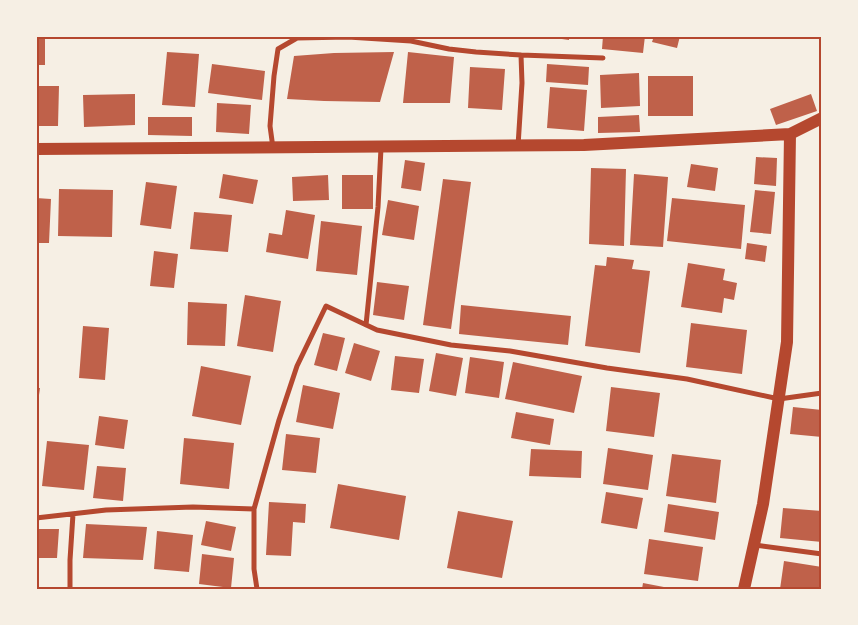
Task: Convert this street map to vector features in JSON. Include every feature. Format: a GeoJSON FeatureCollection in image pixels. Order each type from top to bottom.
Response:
{"type":"FeatureCollection","features":[{"type":"Feature","properties":{"kind":"main road"},"geometry":{"type":"LineString","coordinates":[[36,150],[584,145],[790,134],[822,118]]}},
{"type":"Feature","properties":{"kind":"main road"},"geometry":{"type":"LineString","coordinates":[[744,589],[764,504],[787,342],[790,134]]}},
{"type":"Feature","properties":{"kind":"street"},"geometry":{"type":"LineString","coordinates":[[273,148],[270,126],[278,49],[298,38],[348,36],[411,41],[476,52],[603,58]]}},
{"type":"Feature","properties":{"kind":"street"},"geometry":{"type":"LineString","coordinates":[[518,146],[522,83],[520,55]]}},
{"type":"Feature","properties":{"kind":"street"},"geometry":{"type":"LineString","coordinates":[[366,325],[378,207],[381,147]]}},
{"type":"Feature","properties":{"kind":"street"},"geometry":{"type":"LineString","coordinates":[[257,589],[254,569],[254,509],[279,420],[297,366],[326,306],[377,330],[451,345],[510,351],[607,368],[687,379],[779,399],[822,393]]}},
{"type":"Feature","properties":{"kind":"street"},"geometry":{"type":"LineString","coordinates":[[36,518],[106,510],[193,507],[254,509]]}},
{"type":"Feature","properties":{"kind":"street"},"geometry":{"type":"LineString","coordinates":[[70,589],[73,514]]}},
{"type":"Feature","properties":{"kind":"street"},"geometry":{"type":"LineString","coordinates":[[754,544],[822,554]]}},
{"type":"Feature","properties":{"kind":"building"},"geometry":{"type":"Polygon","coordinates":[[[36,36],[45,36],[45,65],[36,65],[36,36]]]}},
{"type":"Feature","properties":{"kind":"building"},"geometry":{"type":"Polygon","coordinates":[[[569,36],[569,40],[548,37],[569,36]]]}},
{"type":"Feature","properties":{"kind":"building"},"geometry":{"type":"Polygon","coordinates":[[[603,36],[645,36],[643,53],[602,49],[603,36]]]}},
{"type":"Feature","properties":{"kind":"building"},"geometry":{"type":"Polygon","coordinates":[[[654,36],[680,36],[677,48],[652,42],[654,36]]]}},
{"type":"Feature","properties":{"kind":"building"},"geometry":{"type":"Polygon","coordinates":[[[167,52],[199,54],[195,107],[162,105],[167,52]]]}},
{"type":"Feature","properties":{"kind":"building"},"geometry":{"type":"Polygon","coordinates":[[[394,52],[380,102],[287,99],[294,56],[394,52]]]}},
{"type":"Feature","properties":{"kind":"building"},"geometry":{"type":"Polygon","coordinates":[[[408,52],[454,57],[450,103],[403,103],[408,52]]]}},
{"type":"Feature","properties":{"kind":"building"},"geometry":{"type":"Polygon","coordinates":[[[212,64],[265,71],[262,100],[208,93],[212,64]]]}},
{"type":"Feature","properties":{"kind":"building"},"geometry":{"type":"Polygon","coordinates":[[[547,64],[589,67],[588,85],[546,82],[547,64]]]}},
{"type":"Feature","properties":{"kind":"building"},"geometry":{"type":"Polygon","coordinates":[[[470,67],[505,69],[502,110],[468,108],[470,67]]]}},
{"type":"Feature","properties":{"kind":"building"},"geometry":{"type":"Polygon","coordinates":[[[639,73],[640,106],[601,108],[600,75],[639,73]]]}},
{"type":"Feature","properties":{"kind":"building"},"geometry":{"type":"Polygon","coordinates":[[[648,76],[693,76],[693,116],[648,116],[648,76]]]}},
{"type":"Feature","properties":{"kind":"building"},"geometry":{"type":"Polygon","coordinates":[[[36,86],[59,86],[58,126],[36,126],[36,86]]]}},
{"type":"Feature","properties":{"kind":"building"},"geometry":{"type":"Polygon","coordinates":[[[550,87],[587,90],[584,131],[547,128],[550,87]]]}},
{"type":"Feature","properties":{"kind":"building"},"geometry":{"type":"Polygon","coordinates":[[[135,94],[135,125],[84,127],[83,95],[135,94]]]}},
{"type":"Feature","properties":{"kind":"building"},"geometry":{"type":"Polygon","coordinates":[[[811,94],[817,111],[776,125],[770,109],[811,94]]]}},
{"type":"Feature","properties":{"kind":"building"},"geometry":{"type":"Polygon","coordinates":[[[217,103],[251,105],[249,134],[216,132],[217,103]]]}},
{"type":"Feature","properties":{"kind":"building"},"geometry":{"type":"Polygon","coordinates":[[[639,115],[640,132],[598,133],[598,117],[639,115]]]}},
{"type":"Feature","properties":{"kind":"building"},"geometry":{"type":"Polygon","coordinates":[[[148,117],[192,117],[192,136],[148,135],[148,117]]]}},
{"type":"Feature","properties":{"kind":"building"},"geometry":{"type":"Polygon","coordinates":[[[756,157],[777,158],[776,186],[754,184],[756,157]]]}},
{"type":"Feature","properties":{"kind":"building"},"geometry":{"type":"Polygon","coordinates":[[[405,160],[425,163],[421,191],[401,188],[405,160]]]}},
{"type":"Feature","properties":{"kind":"building"},"geometry":{"type":"Polygon","coordinates":[[[691,164],[718,168],[715,191],[687,187],[691,164]]]}},
{"type":"Feature","properties":{"kind":"building"},"geometry":{"type":"Polygon","coordinates":[[[591,168],[626,169],[624,246],[589,244],[591,168]]]}},
{"type":"Feature","properties":{"kind":"building"},"geometry":{"type":"Polygon","coordinates":[[[223,174],[258,180],[253,204],[219,198],[223,174]]]}},
{"type":"Feature","properties":{"kind":"building"},"geometry":{"type":"Polygon","coordinates":[[[634,174],[668,177],[663,247],[630,245],[634,174]]]}},
{"type":"Feature","properties":{"kind":"building"},"geometry":{"type":"Polygon","coordinates":[[[328,175],[329,200],[293,201],[292,177],[328,175]]]}},
{"type":"Feature","properties":{"kind":"building"},"geometry":{"type":"Polygon","coordinates":[[[342,175],[373,175],[373,209],[342,209],[342,175]]]}},
{"type":"Feature","properties":{"kind":"building"},"geometry":{"type":"Polygon","coordinates":[[[443,179],[471,182],[451,329],[423,325],[443,179]]]}},
{"type":"Feature","properties":{"kind":"building"},"geometry":{"type":"Polygon","coordinates":[[[146,182],[177,186],[171,229],[140,225],[146,182]]]}},
{"type":"Feature","properties":{"kind":"building"},"geometry":{"type":"Polygon","coordinates":[[[59,189],[113,190],[112,237],[58,236],[59,189]]]}},
{"type":"Feature","properties":{"kind":"building"},"geometry":{"type":"Polygon","coordinates":[[[755,190],[775,192],[771,234],[750,232],[755,190]]]}},
{"type":"Feature","properties":{"kind":"building"},"geometry":{"type":"Polygon","coordinates":[[[36,198],[51,199],[49,243],[36,243],[36,198]]]}},
{"type":"Feature","properties":{"kind":"building"},"geometry":{"type":"Polygon","coordinates":[[[672,198],[745,205],[741,249],[667,241],[672,198]]]}},
{"type":"Feature","properties":{"kind":"building"},"geometry":{"type":"Polygon","coordinates":[[[388,200],[419,206],[414,240],[382,235],[388,200]]]}},
{"type":"Feature","properties":{"kind":"building"},"geometry":{"type":"Polygon","coordinates":[[[286,210],[315,215],[308,259],[266,252],[269,233],[282,235],[286,210]]]}},
{"type":"Feature","properties":{"kind":"building"},"geometry":{"type":"Polygon","coordinates":[[[194,212],[232,215],[228,252],[190,249],[194,212]]]}},
{"type":"Feature","properties":{"kind":"building"},"geometry":{"type":"Polygon","coordinates":[[[321,221],[362,226],[357,275],[316,271],[321,221]]]}},
{"type":"Feature","properties":{"kind":"building"},"geometry":{"type":"Polygon","coordinates":[[[747,243],[767,246],[765,262],[745,259],[747,243]]]}},
{"type":"Feature","properties":{"kind":"building"},"geometry":{"type":"Polygon","coordinates":[[[154,251],[178,254],[174,288],[150,286],[154,251]]]}},
{"type":"Feature","properties":{"kind":"building"},"geometry":{"type":"Polygon","coordinates":[[[607,257],[634,260],[632,269],[650,271],[640,353],[585,346],[595,265],[606,266],[607,257]]]}},
{"type":"Feature","properties":{"kind":"building"},"geometry":{"type":"Polygon","coordinates":[[[688,263],[725,269],[723,280],[737,283],[734,300],[724,298],[722,313],[681,307],[688,263]]]}},
{"type":"Feature","properties":{"kind":"building"},"geometry":{"type":"Polygon","coordinates":[[[377,282],[409,286],[404,320],[373,315],[377,282]]]}},
{"type":"Feature","properties":{"kind":"building"},"geometry":{"type":"Polygon","coordinates":[[[245,295],[281,301],[273,352],[237,346],[245,295]]]}},
{"type":"Feature","properties":{"kind":"building"},"geometry":{"type":"Polygon","coordinates":[[[188,302],[227,304],[225,346],[187,345],[188,302]]]}},
{"type":"Feature","properties":{"kind":"building"},"geometry":{"type":"Polygon","coordinates":[[[461,305],[571,316],[568,345],[459,334],[461,305]]]}},
{"type":"Feature","properties":{"kind":"building"},"geometry":{"type":"Polygon","coordinates":[[[691,323],[747,330],[742,374],[686,367],[691,323]]]}},
{"type":"Feature","properties":{"kind":"building"},"geometry":{"type":"Polygon","coordinates":[[[83,326],[109,328],[105,380],[79,378],[83,326]]]}},
{"type":"Feature","properties":{"kind":"building"},"geometry":{"type":"Polygon","coordinates":[[[323,333],[345,338],[337,371],[314,365],[323,333]]]}},
{"type":"Feature","properties":{"kind":"building"},"geometry":{"type":"Polygon","coordinates":[[[354,343],[380,351],[371,381],[345,373],[354,343]]]}},
{"type":"Feature","properties":{"kind":"building"},"geometry":{"type":"Polygon","coordinates":[[[436,353],[463,358],[456,396],[429,391],[436,353]]]}},
{"type":"Feature","properties":{"kind":"building"},"geometry":{"type":"Polygon","coordinates":[[[395,356],[424,359],[419,393],[391,390],[395,356]]]}},
{"type":"Feature","properties":{"kind":"building"},"geometry":{"type":"Polygon","coordinates":[[[470,357],[504,362],[499,398],[465,393],[470,357]]]}},
{"type":"Feature","properties":{"kind":"building"},"geometry":{"type":"Polygon","coordinates":[[[513,362],[582,376],[574,413],[505,399],[513,362]]]}},
{"type":"Feature","properties":{"kind":"building"},"geometry":{"type":"Polygon","coordinates":[[[201,366],[251,376],[241,425],[192,416],[201,366]]]}},
{"type":"Feature","properties":{"kind":"building"},"geometry":{"type":"Polygon","coordinates":[[[303,385],[340,393],[333,429],[296,422],[303,385]]]}},
{"type":"Feature","properties":{"kind":"building"},"geometry":{"type":"Polygon","coordinates":[[[611,387],[660,393],[654,437],[606,431],[611,387]]]}},
{"type":"Feature","properties":{"kind":"building"},"geometry":{"type":"Polygon","coordinates":[[[36,388],[40,388],[37,409],[36,409],[36,388]]]}},
{"type":"Feature","properties":{"kind":"building"},"geometry":{"type":"Polygon","coordinates":[[[793,407],[822,410],[822,437],[790,434],[793,407]]]}},
{"type":"Feature","properties":{"kind":"building"},"geometry":{"type":"Polygon","coordinates":[[[516,412],[554,419],[550,445],[511,438],[516,412]]]}},
{"type":"Feature","properties":{"kind":"building"},"geometry":{"type":"Polygon","coordinates":[[[99,416],[128,420],[124,449],[95,445],[99,416]]]}},
{"type":"Feature","properties":{"kind":"building"},"geometry":{"type":"Polygon","coordinates":[[[286,434],[320,438],[316,473],[282,470],[286,434]]]}},
{"type":"Feature","properties":{"kind":"building"},"geometry":{"type":"Polygon","coordinates":[[[184,438],[234,443],[229,489],[180,484],[184,438]]]}},
{"type":"Feature","properties":{"kind":"building"},"geometry":{"type":"Polygon","coordinates":[[[47,441],[89,445],[84,490],[42,486],[47,441]]]}},
{"type":"Feature","properties":{"kind":"building"},"geometry":{"type":"Polygon","coordinates":[[[608,448],[653,455],[648,490],[603,484],[608,448]]]}},
{"type":"Feature","properties":{"kind":"building"},"geometry":{"type":"Polygon","coordinates":[[[531,449],[582,451],[581,478],[529,476],[531,449]]]}},
{"type":"Feature","properties":{"kind":"building"},"geometry":{"type":"Polygon","coordinates":[[[672,454],[721,460],[716,503],[666,496],[672,454]]]}},
{"type":"Feature","properties":{"kind":"building"},"geometry":{"type":"Polygon","coordinates":[[[97,466],[126,468],[123,501],[93,498],[97,466]]]}},
{"type":"Feature","properties":{"kind":"building"},"geometry":{"type":"Polygon","coordinates":[[[338,484],[406,496],[399,540],[330,528],[338,484]]]}},
{"type":"Feature","properties":{"kind":"building"},"geometry":{"type":"Polygon","coordinates":[[[606,492],[643,498],[637,529],[601,523],[606,492]]]}},
{"type":"Feature","properties":{"kind":"building"},"geometry":{"type":"Polygon","coordinates":[[[269,502],[306,504],[305,523],[293,522],[291,556],[266,555],[269,502]]]}},
{"type":"Feature","properties":{"kind":"building"},"geometry":{"type":"Polygon","coordinates":[[[668,504],[719,512],[715,540],[664,532],[668,504]]]}},
{"type":"Feature","properties":{"kind":"building"},"geometry":{"type":"Polygon","coordinates":[[[783,508],[822,511],[822,542],[780,538],[783,508]]]}},
{"type":"Feature","properties":{"kind":"building"},"geometry":{"type":"Polygon","coordinates":[[[458,511],[513,521],[502,578],[447,568],[458,511]]]}},
{"type":"Feature","properties":{"kind":"building"},"geometry":{"type":"Polygon","coordinates":[[[206,521],[236,527],[231,551],[201,545],[206,521]]]}},
{"type":"Feature","properties":{"kind":"building"},"geometry":{"type":"Polygon","coordinates":[[[86,524],[147,527],[143,560],[83,558],[86,524]]]}},
{"type":"Feature","properties":{"kind":"building"},"geometry":{"type":"Polygon","coordinates":[[[36,529],[59,529],[57,558],[36,558],[36,529]]]}},
{"type":"Feature","properties":{"kind":"building"},"geometry":{"type":"Polygon","coordinates":[[[157,531],[193,535],[189,572],[154,569],[157,531]]]}},
{"type":"Feature","properties":{"kind":"building"},"geometry":{"type":"Polygon","coordinates":[[[649,539],[703,547],[698,581],[644,574],[649,539]]]}},
{"type":"Feature","properties":{"kind":"building"},"geometry":{"type":"Polygon","coordinates":[[[202,554],[234,558],[231,588],[199,584],[202,554]]]}},
{"type":"Feature","properties":{"kind":"building"},"geometry":{"type":"Polygon","coordinates":[[[784,561],[822,567],[819,589],[780,589],[784,561]]]}},
{"type":"Feature","properties":{"kind":"building"},"geometry":{"type":"Polygon","coordinates":[[[643,583],[669,588],[642,589],[643,583]]]}}]}
